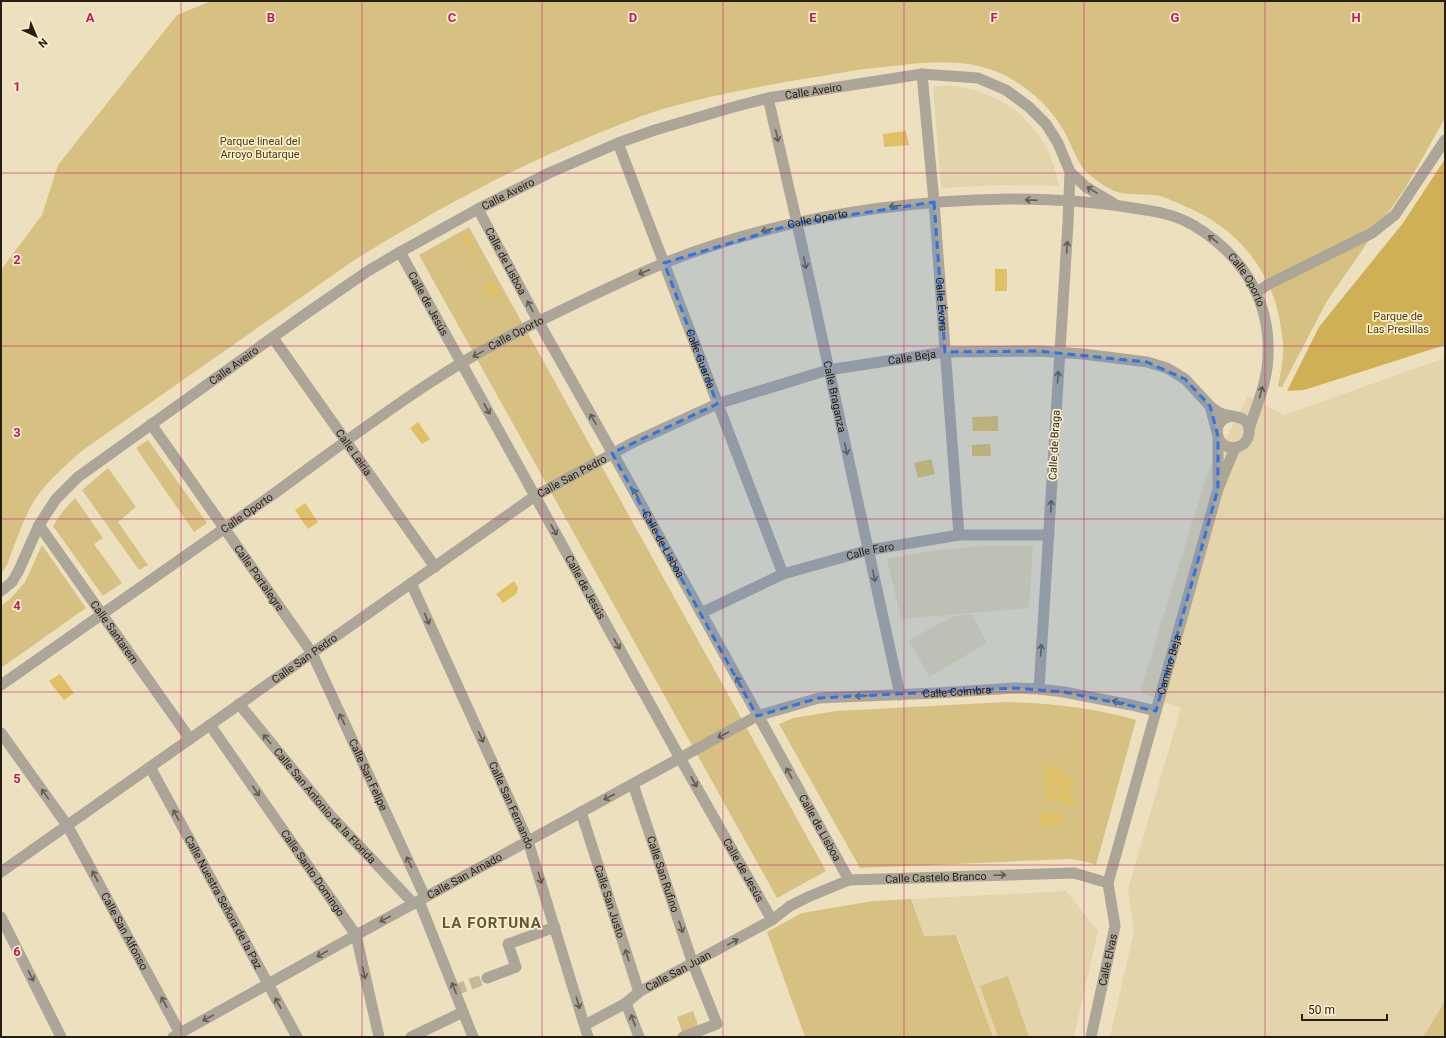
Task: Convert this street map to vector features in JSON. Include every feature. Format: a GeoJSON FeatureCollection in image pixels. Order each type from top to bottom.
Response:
{"type":"FeatureCollection","features":[{"type":"Feature","properties":{"kind":"street","name":"Calle Aveiro"},"geometry":{"type":"LineString","coordinates":[[1,591],[12,582],[18,572],[39,525],[56,499],[78,477],[368,271],[478,208],[549,173],[618,143],[692,118],[768,98],[922,74],[978,78],[1006,90],[1029,107],[1046,124],[1058,143],[1070,172],[1070,200]]}},
{"type":"Feature","properties":{"kind":"street","name":"Calle Évora"},"geometry":{"type":"LineString","coordinates":[[922,74],[934,202],[959,535]]}},
{"type":"Feature","properties":{"kind":"street","name":"Calle Braganza"},"geometry":{"type":"LineString","coordinates":[[768,98],[797,222],[828,370],[900,695]]}},
{"type":"Feature","properties":{"kind":"street"},"geometry":{"type":"LineString","coordinates":[[1257,292],[1269,284],[1372,234],[1395,215],[1445,140]]}},
{"type":"Feature","properties":{"kind":"street","name":"Calle Guarda"},"geometry":{"type":"LineString","coordinates":[[618,143],[783,574]]}},
{"type":"Feature","properties":{"kind":"street","name":"Calle Oporto"},"geometry":{"type":"LineString","coordinates":[[1070,172],[1086,187],[1116,205]]}},
{"type":"Feature","properties":{"kind":"street","name":"Calle Oporto"},"geometry":{"type":"LineString","coordinates":[[1,685],[426,385],[461,363],[538,321],[601,290],[664,263],[736,239],[797,222],[873,209],[934,202],[991,200],[1070,200],[1116,205],[1164,213],[1179,218],[1224,247],[1250,278],[1257,292],[1267,329],[1268,356],[1263,388],[1249,429]]}},
{"type":"Feature","properties":{"kind":"street","name":"Calle de Braga"},"geometry":{"type":"LineString","coordinates":[[1039,689],[1070,200]]}},
{"type":"Feature","properties":{"kind":"street","name":"Calle de Lisboa"},"geometry":{"type":"LineString","coordinates":[[478,208],[538,321],[849,880]]}},
{"type":"Feature","properties":{"kind":"street","name":"Calle de Jesús"},"geometry":{"type":"LineString","coordinates":[[400,252],[680,758],[772,920]]}},
{"type":"Feature","properties":{"kind":"street","name":"Calle Leiria"},"geometry":{"type":"LineString","coordinates":[[273,338],[435,566]]}},
{"type":"Feature","properties":{"kind":"street","name":"Calle Beja"},"geometry":{"type":"LineString","coordinates":[[612,453],[717,404],[828,370],[945,352],[1060,352],[1147,362],[1167,368],[1185,379],[1210,406]]}},
{"type":"Feature","properties":{"kind":"street"},"geometry":{"type":"LineString","coordinates":[[1210,406],[1220,413],[1238,416],[1243,419],[1249,429],[1249,435],[1243,444],[1235,448],[1224,445],[1220,441],[1210,406]]}},
{"type":"Feature","properties":{"kind":"street"},"geometry":{"type":"LineString","coordinates":[[1218,489],[1218,427],[1224,418],[1232,416]]}},
{"type":"Feature","properties":{"kind":"street","name":"Calle Portalegre"},"geometry":{"type":"LineString","coordinates":[[151,424],[312,653]]}},
{"type":"Feature","properties":{"kind":"street","name":"Camino Beja"},"geometry":{"type":"LineString","coordinates":[[1108,882],[1218,489],[1235,448]]}},
{"type":"Feature","properties":{"kind":"street","name":"Calle San Pedro"},"geometry":{"type":"LineString","coordinates":[[1,872],[535,496],[612,453]]}},
{"type":"Feature","properties":{"kind":"street","name":"Calle Santarem"},"geometry":{"type":"LineString","coordinates":[[39,525],[190,739]]}},
{"type":"Feature","properties":{"kind":"street","name":"Calle Faro"},"geometry":{"type":"LineString","coordinates":[[701,613],[783,574],[869,550],[959,535],[1049,535]]}},
{"type":"Feature","properties":{"kind":"street","name":"Calle San Fernando"},"geometry":{"type":"LineString","coordinates":[[411,583],[528,841],[588,1037]]}},
{"type":"Feature","properties":{"kind":"street","name":"Calle San Felipe"},"geometry":{"type":"LineString","coordinates":[[312,653],[419,901],[473,1037]]}},
{"type":"Feature","properties":{"kind":"street","name":"Calle Coimbra"},"geometry":{"type":"LineString","coordinates":[[757,716],[819,698],[1015,688],[1064,692],[1156,711]]}},
{"type":"Feature","properties":{"kind":"street","name":"Calle San Antonio de la Florida"},"geometry":{"type":"LineString","coordinates":[[239,704],[331,816],[419,901]]}},
{"type":"Feature","properties":{"kind":"street","name":"Calle San Amado"},"geometry":{"type":"LineString","coordinates":[[178,1036],[356,935],[757,716]]}},
{"type":"Feature","properties":{"kind":"street","name":"Calle Santo Domingo"},"geometry":{"type":"LineString","coordinates":[[210,725],[356,935],[379,1037]]}},
{"type":"Feature","properties":{"kind":"street","name":"Calle San Alfonso"},"geometry":{"type":"LineString","coordinates":[[1,733],[67,825],[178,1036]]}},
{"type":"Feature","properties":{"kind":"street","name":"Calle Nuestra Señora de la Paz"},"geometry":{"type":"LineString","coordinates":[[150,767],[296,1037]]}},
{"type":"Feature","properties":{"kind":"street","name":"Calle San Rufino"},"geometry":{"type":"LineString","coordinates":[[633,784],[693,964],[717,1024],[683,1037]]}},
{"type":"Feature","properties":{"kind":"street","name":"Calle San Justo"},"geometry":{"type":"LineString","coordinates":[[581,812],[639,992]]}},
{"type":"Feature","properties":{"kind":"street","name":"Calle Castelo Branco"},"geometry":{"type":"LineString","coordinates":[[772,920],[790,906],[849,880],[1074,873],[1108,882]]}},
{"type":"Feature","properties":{"kind":"street","name":"Calle Elvas"},"geometry":{"type":"LineString","coordinates":[[1091,1037],[1115,926],[1108,882]]}},
{"type":"Feature","properties":{"kind":"street"},"geometry":{"type":"LineString","coordinates":[[1,917],[61,1037]]}},
{"type":"Feature","properties":{"kind":"street","name":"Calle San Juan"},"geometry":{"type":"LineString","coordinates":[[585,1025],[626,1003],[639,992],[772,920]]}},
{"type":"Feature","properties":{"kind":"street"},"geometry":{"type":"LineString","coordinates":[[487,978],[516,967],[508,944],[554,927]]}},
{"type":"Feature","properties":{"kind":"street"},"geometry":{"type":"LineString","coordinates":[[626,1003],[639,1037]]}},
{"type":"Feature","properties":{"kind":"street"},"geometry":{"type":"LineString","coordinates":[[411,1037],[464,1012]]}},
{"type":"Feature","properties":{"kind":"highlighted area"},"geometry":{"type":"Polygon","coordinates":[[[934,202],[945,352],[1038,351],[1147,362],[1185,379],[1210,406],[1218,436],[1218,489],[1156,711],[1064,692],[1015,688],[819,698],[757,716],[612,453],[717,404],[664,263],[797,223],[934,202]]]}},
{"type":"Feature","properties":{"kind":"shaded area"},"geometry":{"type":"Polygon","coordinates":[[[933,86],[955,86],[976,90],[997,99],[1017,111],[1033,128],[1046,146],[1054,166],[1059,186],[1001,185],[941,188],[933,86]]]}},
{"type":"Feature","properties":{"kind":"shaded area"},"geometry":{"type":"Polygon","coordinates":[[[906,131],[909,145],[884,147],[883,134],[906,131]]]}},
{"type":"Feature","properties":{"kind":"shaded area"},"geometry":{"type":"Polygon","coordinates":[[[466,235],[472,238],[471,244],[492,283],[494,282],[499,292],[489,297],[484,287],[491,283],[470,245],[464,244],[463,241],[466,235]]]}},
{"type":"Feature","properties":{"kind":"shaded area"},"geometry":{"type":"Polygon","coordinates":[[[995,269],[1007,269],[1007,291],[995,291],[995,269]]]}},
{"type":"Feature","properties":{"kind":"shaded area"},"geometry":{"type":"Polygon","coordinates":[[[1445,358],[1445,363],[1442,365],[1445,364],[1445,1001],[1423,1037],[1110,1037],[1134,931],[1128,889],[1181,708],[1140,692],[1207,474],[1248,396],[1284,415],[1445,358]]]}},
{"type":"Feature","properties":{"kind":"shaded area"},"geometry":{"type":"Polygon","coordinates":[[[998,416],[998,431],[973,431],[972,417],[998,416]]]}},
{"type":"Feature","properties":{"kind":"shaded area"},"geometry":{"type":"Polygon","coordinates":[[[418,422],[430,439],[422,444],[410,428],[418,422]]]}},
{"type":"Feature","properties":{"kind":"shaded area"},"geometry":{"type":"Polygon","coordinates":[[[990,444],[991,456],[972,456],[972,445],[990,444]]]}},
{"type":"Feature","properties":{"kind":"shaded area"},"geometry":{"type":"Polygon","coordinates":[[[931,459],[935,474],[918,478],[914,463],[931,459]]]}},
{"type":"Feature","properties":{"kind":"shaded area"},"geometry":{"type":"Polygon","coordinates":[[[305,503],[318,522],[308,529],[295,510],[305,503]]]}},
{"type":"Feature","properties":{"kind":"shaded area"},"geometry":{"type":"Polygon","coordinates":[[[984,546],[1033,546],[1029,608],[901,619],[887,559],[930,551],[984,546]]]}},
{"type":"Feature","properties":{"kind":"shaded area"},"geometry":{"type":"Polygon","coordinates":[[[514,581],[518,587],[517,593],[503,603],[496,594],[514,581]]]}},
{"type":"Feature","properties":{"kind":"shaded area"},"geometry":{"type":"Polygon","coordinates":[[[972,614],[987,643],[929,677],[909,640],[952,617],[972,614]]]}},
{"type":"Feature","properties":{"kind":"shaded area"},"geometry":{"type":"Polygon","coordinates":[[[60,674],[74,693],[64,700],[49,681],[60,674]]]}},
{"type":"Feature","properties":{"kind":"shaded area"},"geometry":{"type":"Polygon","coordinates":[[[1045,765],[1049,765],[1050,770],[1052,770],[1054,765],[1062,768],[1060,771],[1062,775],[1067,772],[1069,774],[1066,776],[1066,779],[1072,777],[1075,780],[1074,786],[1068,789],[1069,794],[1073,795],[1072,796],[1076,803],[1074,805],[1066,804],[1062,799],[1051,802],[1046,797],[1045,765]],[[1055,776],[1050,779],[1050,791],[1054,794],[1062,788],[1058,785],[1056,791],[1054,792],[1052,789],[1054,785],[1052,780],[1054,778],[1058,781],[1060,780],[1055,776]]]}},
{"type":"Feature","properties":{"kind":"shaded area"},"geometry":{"type":"Polygon","coordinates":[[[1058,813],[1065,820],[1054,826],[1041,826],[1041,814],[1058,813]]]}},
{"type":"Feature","properties":{"kind":"shaded area"},"geometry":{"type":"Polygon","coordinates":[[[1066,891],[1098,931],[1074,1037],[993,1037],[957,935],[924,936],[911,899],[1066,891]]]}},
{"type":"Feature","properties":{"kind":"green space","name":"Parque lineal del Arroyo Butarque"},"geometry":{"type":"Polygon","coordinates":[[[211,1],[1445,1],[1445,118],[1406,187],[1327,301],[1282,387],[1278,387],[1282,365],[1283,347],[1277,308],[1270,288],[1261,270],[1249,253],[1235,238],[1219,225],[1201,214],[1160,196],[1119,193],[1104,186],[1094,179],[1085,171],[1064,131],[1052,113],[1028,90],[1000,73],[977,66],[940,62],[879,67],[755,88],[660,110],[594,135],[532,162],[501,177],[411,226],[353,261],[83,450],[54,477],[35,500],[30,508],[7,565],[1,574],[1,270],[42,215],[58,165],[177,15],[211,1]]]}},
{"type":"Feature","properties":{"kind":"green space","name":"Parque de Las Presillas"},"geometry":{"type":"Polygon","coordinates":[[[1445,159],[1445,345],[1304,390],[1287,391],[1319,327],[1403,223],[1445,159]]]}},
{"type":"Feature","properties":{"kind":"green space"},"geometry":{"type":"Polygon","coordinates":[[[469,227],[826,871],[777,898],[419,255],[469,227]]]}},
{"type":"Feature","properties":{"kind":"green space"},"geometry":{"type":"Polygon","coordinates":[[[148,440],[207,523],[194,532],[136,448],[148,440]]]}},
{"type":"Feature","properties":{"kind":"green space"},"geometry":{"type":"Polygon","coordinates":[[[108,468],[136,507],[118,522],[148,565],[139,570],[82,490],[108,468]]]}},
{"type":"Feature","properties":{"kind":"green space"},"geometry":{"type":"Polygon","coordinates":[[[75,498],[103,538],[94,544],[122,583],[103,596],[53,526],[63,511],[75,498]]]}},
{"type":"Feature","properties":{"kind":"green space"},"geometry":{"type":"Polygon","coordinates":[[[42,545],[86,608],[1,668],[1,606],[11,598],[25,582],[42,545]]]}},
{"type":"Feature","properties":{"kind":"green space"},"geometry":{"type":"Polygon","coordinates":[[[1006,702],[1072,707],[1104,712],[1136,720],[1096,865],[1070,859],[860,868],[779,724],[793,718],[836,711],[1006,702]]]}},
{"type":"Feature","properties":{"kind":"green space"},"geometry":{"type":"Polygon","coordinates":[[[911,899],[924,936],[956,935],[993,1037],[805,1037],[767,932],[802,913],[873,901],[911,899]]]}},
{"type":"Feature","properties":{"kind":"green space"},"geometry":{"type":"Polygon","coordinates":[[[1008,976],[1029,1037],[998,1037],[980,986],[1008,976]]]}},
{"type":"Feature","properties":{"kind":"green space"},"geometry":{"type":"Polygon","coordinates":[[[1445,1001],[1445,1037],[1423,1037],[1445,1001]]]}},
{"type":"Feature","properties":{"kind":"green space"},"geometry":{"type":"Polygon","coordinates":[[[693,1011],[699,1028],[683,1034],[677,1017],[693,1011]]]}},
{"type":"Feature","properties":{"kind":"tunnel"},"geometry":{"type":"LineString","coordinates":[[455,990],[487,978]]}},
{"type":"Feature","properties":{"kind":"district","name":"LA FORTUNA"},"geometry":{"type":"Point","coordinates":[492,923]}}]}
